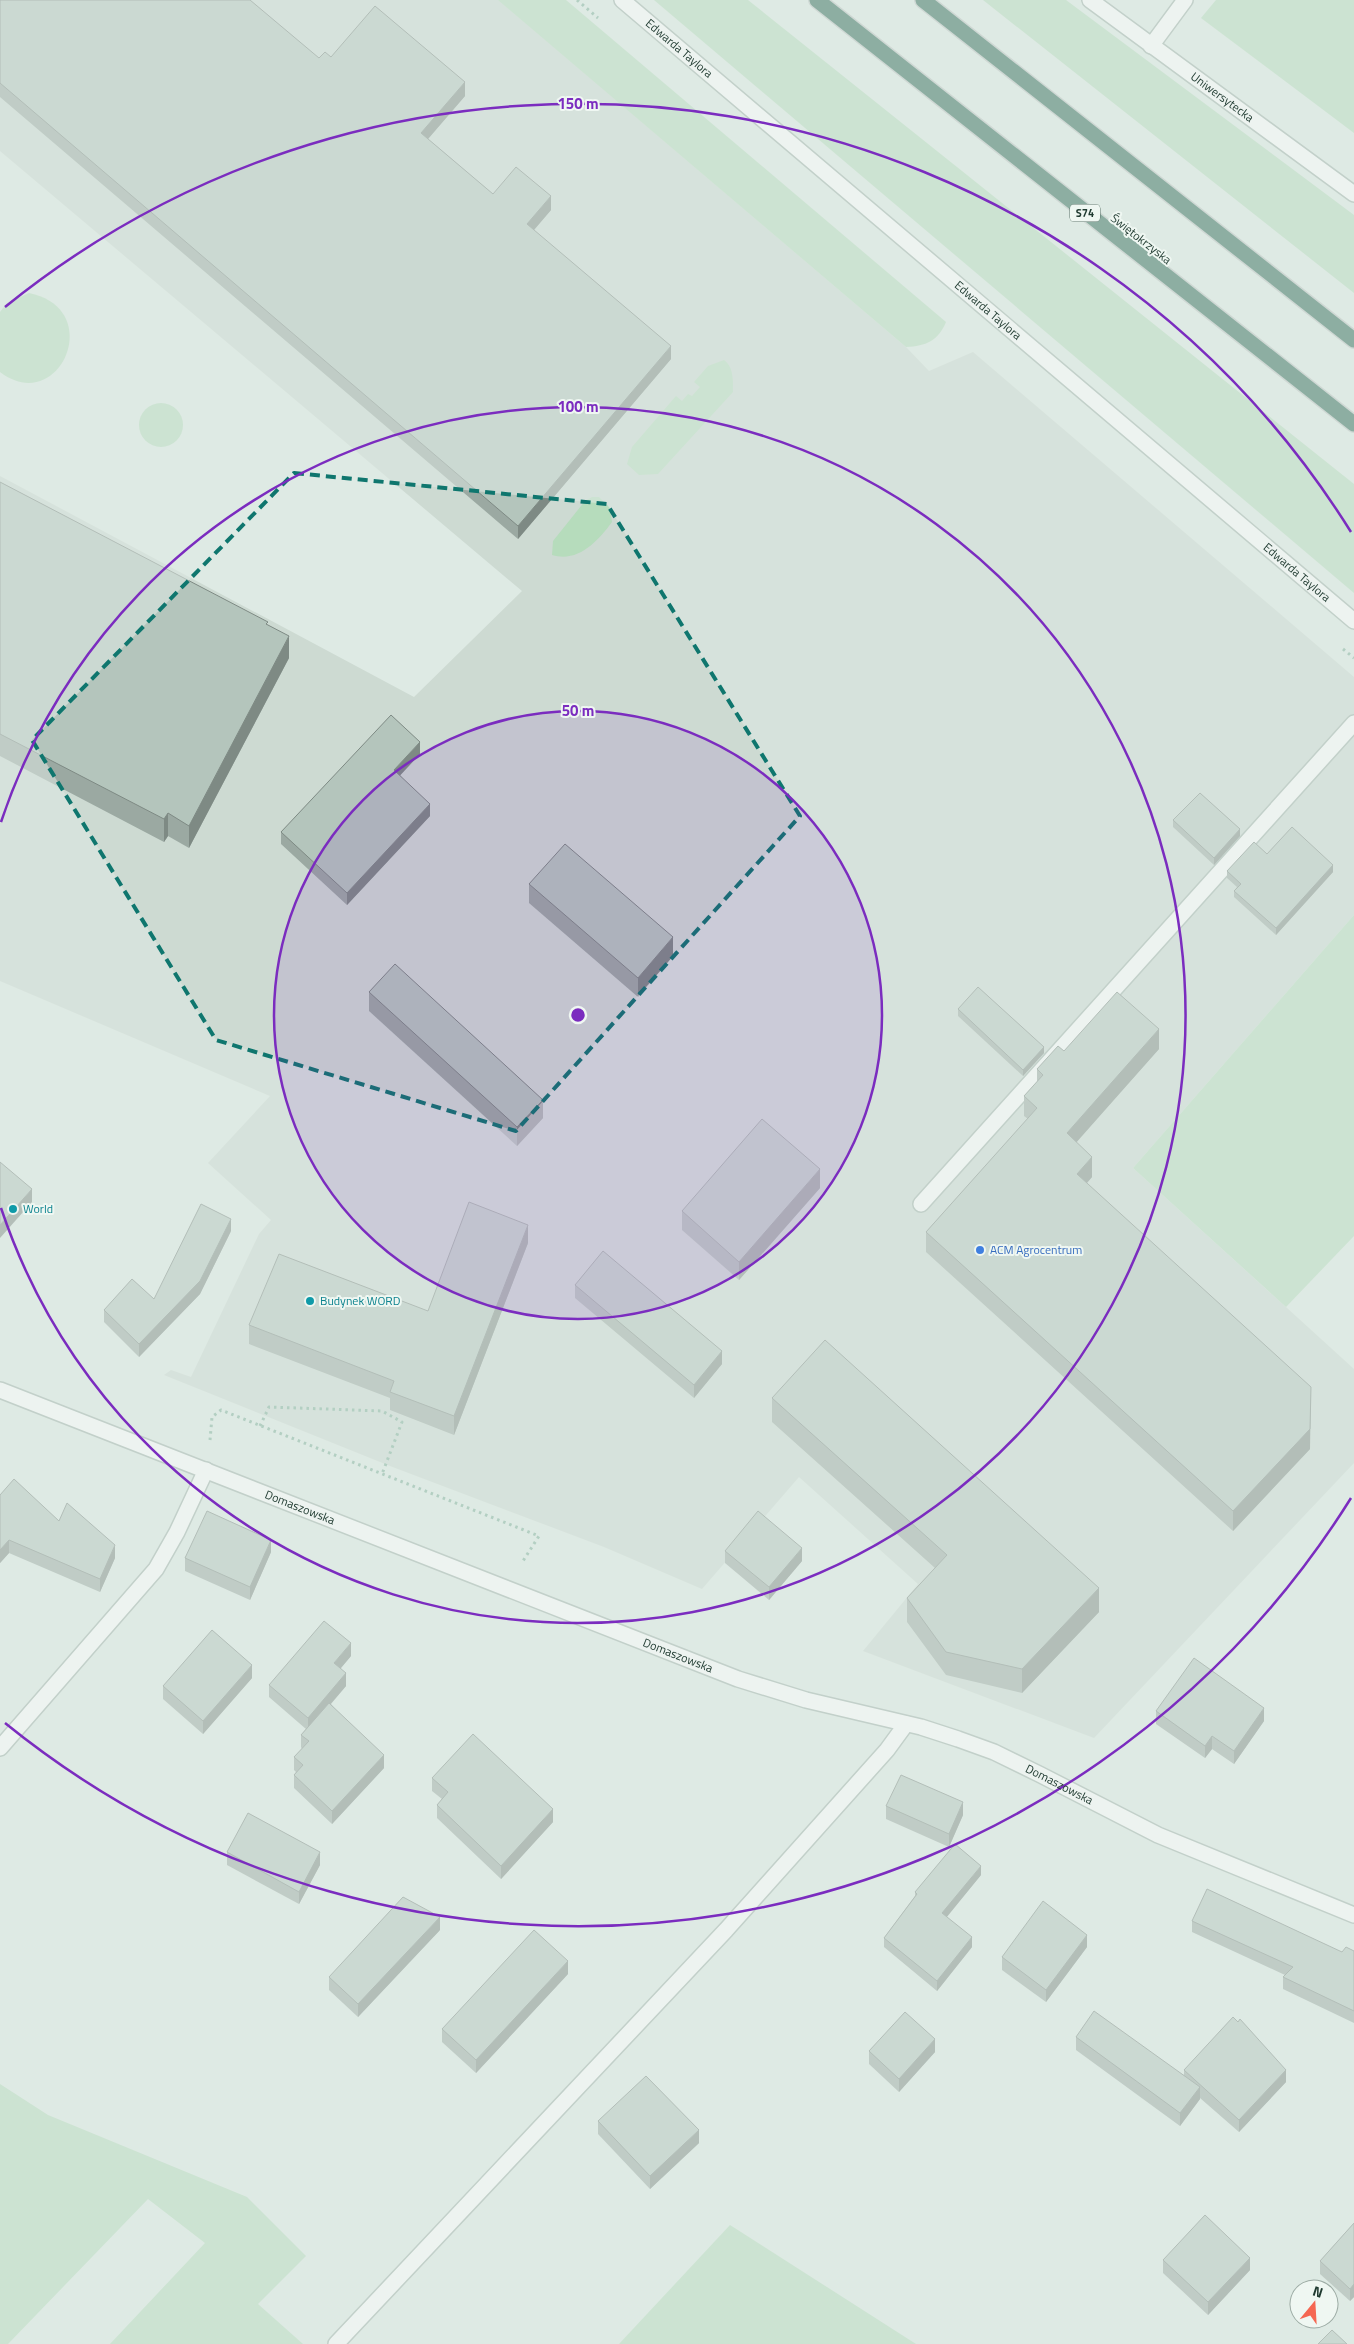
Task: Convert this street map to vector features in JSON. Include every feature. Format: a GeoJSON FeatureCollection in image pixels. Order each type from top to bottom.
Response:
{"type":"FeatureCollection","features":[{"type":"Feature","properties":{"kind":"highway","name":"Świętokrzyska"},"geometry":{"type":"LineString","coordinates":[[817,0],[1354,424]]}},
{"type":"Feature","properties":{"kind":"highway"},"geometry":{"type":"LineString","coordinates":[[923,0],[1354,340]]}},
{"type":"Feature","properties":{"kind":"street","name":"Edwarda Taylora"},"geometry":{"type":"LineString","coordinates":[[622,0],[1354,621]]}},
{"type":"Feature","properties":{"kind":"street","name":"Uniwersytecka"},"geometry":{"type":"LineString","coordinates":[[1090,0],[1354,194]]}},
{"type":"Feature","properties":{"kind":"street"},"geometry":{"type":"LineString","coordinates":[[1151,46],[1185,0]]}},
{"type":"Feature","properties":{"kind":"street"},"geometry":{"type":"LineString","coordinates":[[922,1204],[1354,723]]}},
{"type":"Feature","properties":{"kind":"street","name":"Domaszowska"},"geometry":{"type":"LineString","coordinates":[[0,1390],[738,1679],[806,1700],[958,1738],[994,1752],[1166,1839],[1354,1914]]}},
{"type":"Feature","properties":{"kind":"street"},"geometry":{"type":"LineString","coordinates":[[0,1748],[156,1570],[178,1532],[206,1470]]}},
{"type":"Feature","properties":{"kind":"street"},"geometry":{"type":"LineString","coordinates":[[336,2344],[726,1930],[887,1750],[906,1724]]}},
{"type":"Feature","properties":{"kind":"path"},"geometry":{"type":"LineString","coordinates":[[260,1426],[269,1407],[382,1411],[402,1422],[382,1474]]}},
{"type":"Feature","properties":{"kind":"path"},"geometry":{"type":"LineString","coordinates":[[212,1441],[212,1417],[221,1410],[539,1536],[523,1561],[530,1565]]}},
{"type":"Feature","properties":{"kind":"highlighted area"},"geometry":{"type":"Polygon","coordinates":[[[294,473],[607,504],[800,816],[516,1131],[216,1040],[32,740],[294,473]]]}},
{"type":"Feature","properties":{"kind":"shaded area"},"geometry":{"type":"Polygon","coordinates":[[[0,0],[499,0],[906,347],[929,371],[973,352],[1354,677],[1354,915],[1133,1168],[1354,1369],[1354,1463],[1094,1738],[863,1651],[918,1584],[799,1477],[702,1589],[604,1547],[390,1466],[164,1375],[171,1370],[191,1377],[259,1234],[271,1220],[208,1163],[270,1096],[0,981],[0,476],[414,697],[522,591],[0,151],[0,0]]]}},
{"type":"Feature","properties":{"kind":"green space"},"geometry":{"type":"Polygon","coordinates":[[[498,0],[566,0],[946,322],[939,334],[925,344],[906,347],[498,0]]]}},
{"type":"Feature","properties":{"kind":"green space"},"geometry":{"type":"Polygon","coordinates":[[[654,0],[748,0],[1354,484],[1354,593],[654,0]]]}},
{"type":"Feature","properties":{"kind":"green space"},"geometry":{"type":"Polygon","coordinates":[[[983,0],[1066,0],[1354,215],[1354,293],[983,0]]]}},
{"type":"Feature","properties":{"kind":"green space"},"geometry":{"type":"Polygon","coordinates":[[[1216,0],[1354,0],[1354,133],[1201,18],[1216,0]]]}},
{"type":"Feature","properties":{"kind":"green space"},"geometry":{"type":"Polygon","coordinates":[[[29,293],[53,303],[66,318],[70,337],[66,355],[56,371],[40,381],[21,382],[0,372],[0,312],[7,303],[29,293]]]}},
{"type":"Feature","properties":{"kind":"green space"},"geometry":{"type":"Polygon","coordinates":[[[724,360],[730,367],[733,379],[733,392],[658,474],[639,475],[627,464],[632,447],[676,396],[682,401],[688,394],[692,396],[700,387],[694,382],[708,366],[724,360]]]}},
{"type":"Feature","properties":{"kind":"green space"},"geometry":{"type":"Polygon","coordinates":[[[165,403],[177,409],[182,416],[182,434],[177,441],[170,446],[157,447],[149,444],[142,437],[139,421],[142,413],[149,406],[165,403]]]}},
{"type":"Feature","properties":{"kind":"green space"},"geometry":{"type":"Polygon","coordinates":[[[592,497],[599,497],[610,508],[612,522],[594,543],[579,553],[561,557],[552,555],[553,541],[585,501],[592,497]]]}},
{"type":"Feature","properties":{"kind":"green space"},"geometry":{"type":"Polygon","coordinates":[[[1354,915],[1354,1236],[1286,1307],[1133,1168],[1354,915]]]}},
{"type":"Feature","properties":{"kind":"green space"},"geometry":{"type":"Polygon","coordinates":[[[0,2084],[48,2115],[247,2197],[306,2256],[258,2304],[303,2344],[110,2344],[205,2243],[148,2199],[8,2344],[0,2344],[0,2084]]]}},
{"type":"Feature","properties":{"kind":"green space"},"geometry":{"type":"Polygon","coordinates":[[[730,2225],[916,2344],[619,2344],[730,2225]]]}},
{"type":"Feature","properties":{"kind":"building"},"geometry":{"type":"Polygon","coordinates":[[[0,0],[250,0],[319,58],[325,52],[331,57],[375,6],[465,82],[421,133],[493,194],[516,167],[551,196],[527,224],[671,346],[518,526],[0,83],[0,0]]]}},
{"type":"Feature","properties":{"kind":"building"},"geometry":{"type":"Polygon","coordinates":[[[0,482],[268,622],[266,624],[289,636],[189,826],[168,813],[164,819],[0,734],[0,482]]]}},
{"type":"Feature","properties":{"kind":"building"},"geometry":{"type":"Polygon","coordinates":[[[391,715],[420,742],[394,770],[430,804],[347,893],[281,832],[391,715]]]}},
{"type":"Feature","properties":{"kind":"building"},"geometry":{"type":"Polygon","coordinates":[[[1200,793],[1240,829],[1214,858],[1173,820],[1200,793]]]}},
{"type":"Feature","properties":{"kind":"building"},"geometry":{"type":"Polygon","coordinates":[[[1292,827],[1333,865],[1276,928],[1234,891],[1241,884],[1227,871],[1254,842],[1267,854],[1292,827]]]}},
{"type":"Feature","properties":{"kind":"building"},"geometry":{"type":"Polygon","coordinates":[[[565,844],[673,937],[638,978],[529,884],[565,844]]]}},
{"type":"Feature","properties":{"kind":"building"},"geometry":{"type":"Polygon","coordinates":[[[395,964],[543,1100],[517,1127],[369,992],[395,964]]]}},
{"type":"Feature","properties":{"kind":"building"},"geometry":{"type":"Polygon","coordinates":[[[978,987],[1044,1047],[1023,1070],[958,1009],[978,987]]]}},
{"type":"Feature","properties":{"kind":"building"},"geometry":{"type":"Polygon","coordinates":[[[1117,992],[1159,1029],[1067,1133],[1092,1157],[1077,1174],[1311,1387],[1310,1429],[1233,1511],[926,1232],[1037,1108],[1024,1096],[1043,1075],[1037,1069],[1058,1046],[1064,1051],[1117,992]]]}},
{"type":"Feature","properties":{"kind":"building"},"geometry":{"type":"Polygon","coordinates":[[[762,1119],[820,1169],[739,1262],[682,1211],[762,1119]]]}},
{"type":"Feature","properties":{"kind":"building","name":"World"},"geometry":{"type":"Polygon","coordinates":[[[0,1162],[32,1189],[0,1225],[0,1162]]]}},
{"type":"Feature","properties":{"kind":"building","name":"Budynek WORD"},"geometry":{"type":"Polygon","coordinates":[[[469,1202],[528,1225],[454,1416],[390,1392],[394,1381],[249,1325],[279,1254],[428,1311],[469,1202]]]}},
{"type":"Feature","properties":{"kind":"building"},"geometry":{"type":"Polygon","coordinates":[[[201,1204],[231,1219],[200,1281],[139,1344],[104,1310],[132,1279],[154,1299],[201,1204]]]}},
{"type":"Feature","properties":{"kind":"building"},"geometry":{"type":"Polygon","coordinates":[[[603,1251],[722,1351],[694,1385],[575,1285],[603,1251]]]}},
{"type":"Feature","properties":{"kind":"building"},"geometry":{"type":"Polygon","coordinates":[[[825,1340],[1099,1588],[1022,1669],[946,1652],[907,1598],[947,1555],[772,1398],[825,1340]]]}},
{"type":"Feature","properties":{"kind":"building"},"geometry":{"type":"Polygon","coordinates":[[[14,1479],[59,1521],[67,1503],[115,1545],[100,1579],[9,1540],[0,1550],[0,1495],[14,1479]]]}},
{"type":"Feature","properties":{"kind":"building"},"geometry":{"type":"Polygon","coordinates":[[[207,1511],[271,1540],[250,1587],[185,1558],[207,1511]]]}},
{"type":"Feature","properties":{"kind":"building"},"geometry":{"type":"Polygon","coordinates":[[[758,1511],[802,1548],[769,1587],[725,1551],[758,1511]]]}},
{"type":"Feature","properties":{"kind":"building"},"geometry":{"type":"Polygon","coordinates":[[[324,1621],[351,1643],[334,1663],[346,1673],[308,1718],[269,1685],[324,1621]]]}},
{"type":"Feature","properties":{"kind":"building"},"geometry":{"type":"Polygon","coordinates":[[[212,1630],[252,1665],[203,1721],[163,1686],[212,1630]]]}},
{"type":"Feature","properties":{"kind":"building"},"geometry":{"type":"Polygon","coordinates":[[[1194,1658],[1264,1708],[1234,1751],[1212,1736],[1205,1746],[1156,1711],[1194,1658]]]}},
{"type":"Feature","properties":{"kind":"building"},"geometry":{"type":"Polygon","coordinates":[[[329,1703],[384,1755],[332,1811],[294,1775],[303,1765],[294,1757],[309,1741],[301,1735],[329,1703]]]}},
{"type":"Feature","properties":{"kind":"building"},"geometry":{"type":"Polygon","coordinates":[[[473,1734],[553,1809],[501,1866],[437,1805],[448,1792],[432,1778],[473,1734]]]}},
{"type":"Feature","properties":{"kind":"building"},"geometry":{"type":"Polygon","coordinates":[[[901,1775],[963,1802],[949,1834],[886,1806],[901,1775]]]}},
{"type":"Feature","properties":{"kind":"building"},"geometry":{"type":"Polygon","coordinates":[[[248,1813],[320,1852],[299,1892],[227,1852],[248,1813]]]}},
{"type":"Feature","properties":{"kind":"building"},"geometry":{"type":"Polygon","coordinates":[[[955,1844],[981,1866],[942,1913],[972,1937],[937,1981],[884,1938],[917,1894],[915,1892],[955,1844]]]}},
{"type":"Feature","properties":{"kind":"building"},"geometry":{"type":"Polygon","coordinates":[[[1207,1889],[1342,1952],[1346,1947],[1354,1951],[1354,2011],[1283,1977],[1293,1967],[1192,1921],[1207,1889]]]}},
{"type":"Feature","properties":{"kind":"building"},"geometry":{"type":"Polygon","coordinates":[[[403,1897],[440,1917],[358,2004],[329,1977],[403,1897]]]}},
{"type":"Feature","properties":{"kind":"building"},"geometry":{"type":"Polygon","coordinates":[[[1043,1901],[1087,1935],[1046,1990],[1002,1957],[1043,1901]]]}},
{"type":"Feature","properties":{"kind":"building"},"geometry":{"type":"Polygon","coordinates":[[[534,1930],[568,1961],[476,2060],[442,2029],[534,1930]]]}},
{"type":"Feature","properties":{"kind":"building"},"geometry":{"type":"Polygon","coordinates":[[[1094,2011],[1200,2087],[1180,2113],[1076,2037],[1094,2011]]]}},
{"type":"Feature","properties":{"kind":"building"},"geometry":{"type":"Polygon","coordinates":[[[905,2012],[935,2039],[899,2079],[869,2051],[905,2012]]]}},
{"type":"Feature","properties":{"kind":"building"},"geometry":{"type":"Polygon","coordinates":[[[1233,2017],[1238,2022],[1240,2019],[1286,2070],[1239,2120],[1184,2070],[1233,2017]]]}},
{"type":"Feature","properties":{"kind":"building"},"geometry":{"type":"Polygon","coordinates":[[[646,2076],[699,2130],[650,2176],[598,2121],[646,2076]]]}},
{"type":"Feature","properties":{"kind":"building"},"geometry":{"type":"Polygon","coordinates":[[[1205,2215],[1250,2258],[1208,2302],[1163,2260],[1205,2215]]]}},
{"type":"Feature","properties":{"kind":"building"},"geometry":{"type":"Polygon","coordinates":[[[1354,2223],[1354,2284],[1350,2289],[1320,2261],[1354,2223]]]}},
{"type":"Feature","properties":{"kind":"building"},"geometry":{"type":"Polygon","coordinates":[[[1332,2330],[1347,2344],[1318,2344],[1332,2330]]]}},
{"type":"Feature","properties":{"kind":"place","name":"World"},"geometry":{"type":"Point","coordinates":[13,1209]}},
{"type":"Feature","properties":{"kind":"place","name":"ACM Agrocentrum"},"geometry":{"type":"Point","coordinates":[980,1250]}},
{"type":"Feature","properties":{"kind":"place","name":"Budynek WORD"},"geometry":{"type":"Point","coordinates":[310,1301]}}]}
